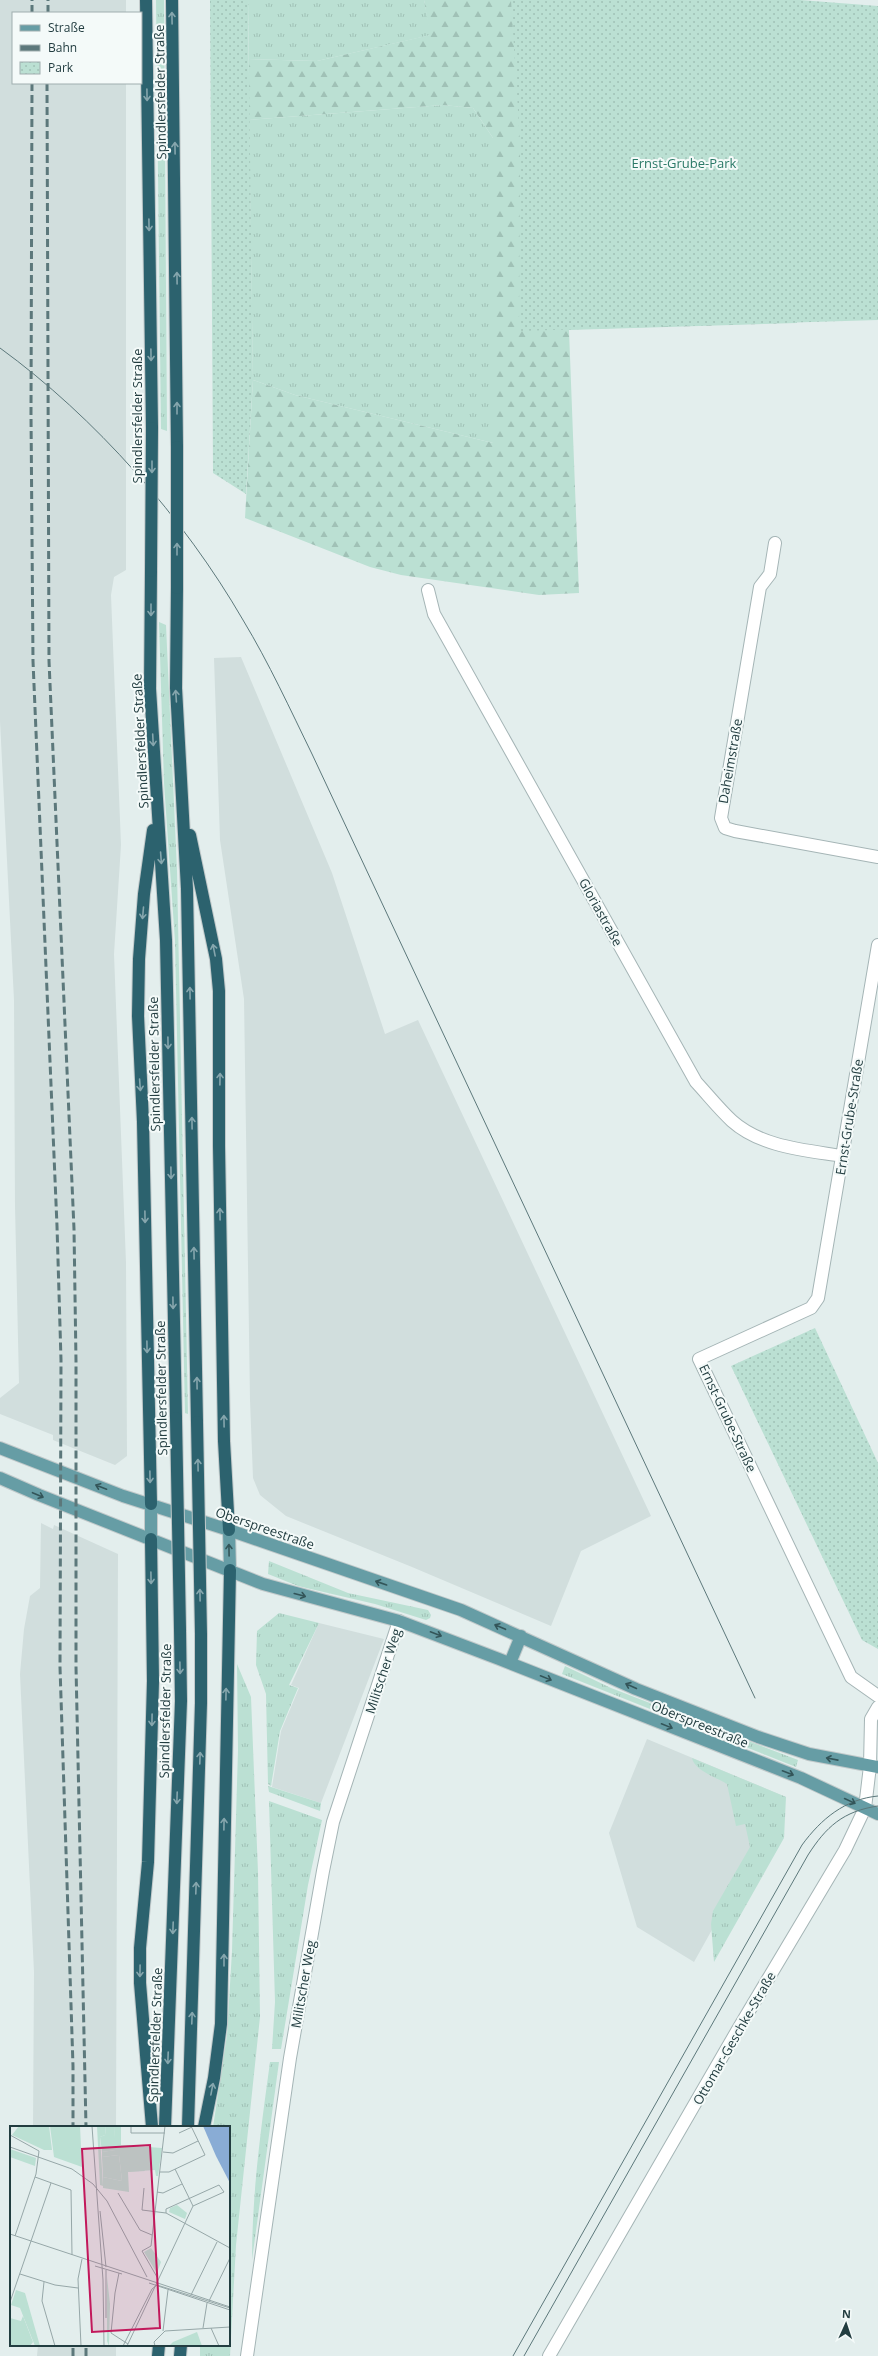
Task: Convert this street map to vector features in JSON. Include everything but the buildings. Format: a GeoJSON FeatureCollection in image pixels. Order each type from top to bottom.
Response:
{"type":"FeatureCollection","features":[{"type":"Feature","properties":{"kind":"highway","name":"Spindlersfelder Straße"},"geometry":{"type":"LineString","coordinates":[[146,0],[152,428],[150,689],[166,940],[181,1701],[165,2126]]}},
{"type":"Feature","properties":{"kind":"highway","name":"Spindlersfelder Straße"},"geometry":{"type":"LineString","coordinates":[[172,0],[177,447],[176,688],[183,805],[190,994],[201,1634],[201,1711],[188,2126]]}},
{"type":"Feature","properties":{"kind":"highway"},"geometry":{"type":"LineString","coordinates":[[151,1504],[143,1122],[138,1016],[139,959],[144,894],[157,805]]}},
{"type":"Feature","properties":{"kind":"highway"},"geometry":{"type":"LineString","coordinates":[[183,805],[216,959],[219,991],[219,1146],[224,1442],[229,1530]]}},
{"type":"Feature","properties":{"kind":"highway"},"geometry":{"type":"LineString","coordinates":[[151,1539],[153,1681],[148,1862],[140,1948],[140,1982],[152,2126]]}},
{"type":"Feature","properties":{"kind":"highway"},"geometry":{"type":"LineString","coordinates":[[204,2126],[222,2024],[230,1570]]}},
{"type":"Feature","properties":{"kind":"highway"},"geometry":{"type":"LineString","coordinates":[[158,2356],[159,2346]]}},
{"type":"Feature","properties":{"kind":"main road","name":"Oberspreestraße"},"geometry":{"type":"LineString","coordinates":[[0,1448],[123,1496],[229,1530],[462,1610],[636,1689],[758,1737],[809,1754],[874,1766]]}},
{"type":"Feature","properties":{"kind":"main road","name":"Oberspreestraße"},"geometry":{"type":"LineString","coordinates":[[0,1478],[263,1584],[399,1621],[510,1663],[801,1778],[878,1814]]}},
{"type":"Feature","properties":{"kind":"main road"},"geometry":{"type":"LineString","coordinates":[[151,1504],[151,1539]]}},
{"type":"Feature","properties":{"kind":"main road"},"geometry":{"type":"LineString","coordinates":[[229,1530],[230,1570]]}},
{"type":"Feature","properties":{"kind":"main road"},"geometry":{"type":"LineString","coordinates":[[510,1663],[521,1636]]}},
{"type":"Feature","properties":{"kind":"street","name":"Daheimstraße"},"geometry":{"type":"LineString","coordinates":[[775,543],[770,574],[760,587],[721,818],[725,828],[735,831],[878,857]]}},
{"type":"Feature","properties":{"kind":"street","name":"Gloriastraße"},"geometry":{"type":"LineString","coordinates":[[428,590],[434,614],[696,1082],[732,1122],[762,1140],[804,1150],[842,1156]]}},
{"type":"Feature","properties":{"kind":"street","name":"Ernst-Grube-Straße"},"geometry":{"type":"LineString","coordinates":[[878,945],[818,1298],[811,1308],[699,1359],[851,1677],[878,1696]]}},
{"type":"Feature","properties":{"kind":"street","name":"Militscher Weg"},"geometry":{"type":"LineString","coordinates":[[247,2356],[290,2058],[333,1822],[399,1621]]}},
{"type":"Feature","properties":{"kind":"street","name":"Ottomar-Geschke-Straße"},"geometry":{"type":"LineString","coordinates":[[549,2356],[737,2032],[838,1864],[866,1808],[874,1766],[871,1719],[878,1707]]}},
{"type":"Feature","properties":{"kind":"shaded area"},"geometry":{"type":"Polygon","coordinates":[[[0,0],[126,0],[126,12],[12,12],[12,84],[126,84],[126,570],[114,577],[111,595],[121,845],[114,954],[126,1263],[127,1456],[115,1465],[53,1440],[53,1435],[0,1414],[0,1398],[19,1383],[15,1206],[14,1000],[0,721],[0,0]]]}},
{"type":"Feature","properties":{"kind":"shaded area"},"geometry":{"type":"Polygon","coordinates":[[[241,657],[332,873],[385,1034],[418,1020],[651,1516],[581,1551],[551,1626],[412,1567],[286,1516],[260,1495],[253,1478],[250,1400],[244,999],[220,840],[214,658],[241,657]]]}},
{"type":"Feature","properties":{"kind":"shaded area"},"geometry":{"type":"Polygon","coordinates":[[[41,1523],[53,1529],[54,1525],[118,1554],[116,2126],[33,2126],[34,1972],[20,1674],[24,1629],[30,1596],[40,1588],[41,1523]]]}},
{"type":"Feature","properties":{"kind":"shaded area"},"geometry":{"type":"Polygon","coordinates":[[[319,1623],[384,1639],[321,1803],[272,1787],[281,1731],[299,1688],[291,1685],[319,1623]]]}},
{"type":"Feature","properties":{"kind":"shaded area"},"geometry":{"type":"Polygon","coordinates":[[[647,1739],[786,1797],[694,1962],[637,1927],[609,1833],[647,1739]]]}},
{"type":"Feature","properties":{"kind":"shaded area"},"geometry":{"type":"Polygon","coordinates":[[[38,2346],[116,2346],[116,2356],[37,2356],[38,2346]]]}},
{"type":"Feature","properties":{"kind":"green space"},"geometry":{"type":"Polygon","coordinates":[[[156,0],[164,0],[167,431],[161,429],[156,0]]]}},
{"type":"Feature","properties":{"kind":"green space"},"geometry":{"type":"Polygon","coordinates":[[[210,0],[248,0],[253,380],[246,494],[213,473],[210,0]]]}},
{"type":"Feature","properties":{"kind":"green space"},"geometry":{"type":"Polygon","coordinates":[[[248,0],[424,0],[431,35],[317,61],[249,59],[248,0]]]}},
{"type":"Feature","properties":{"kind":"green space"},"geometry":{"type":"Polygon","coordinates":[[[424,0],[623,0],[797,323],[569,330],[579,593],[539,595],[401,575],[370,567],[245,518],[253,380],[295,395],[493,443],[493,138],[473,108],[443,105],[249,120],[249,59],[317,61],[430,35],[424,0]]]}},
{"type":"Feature","properties":{"kind":"green space","name":"Ernst-Grube-Park"},"geometry":{"type":"Polygon","coordinates":[[[511,0],[800,0],[878,6],[878,320],[519,331],[520,143],[511,0]]]}},
{"type":"Feature","properties":{"kind":"green space"},"geometry":{"type":"Polygon","coordinates":[[[443,105],[473,108],[493,138],[493,443],[295,395],[253,380],[249,120],[443,105]]]}},
{"type":"Feature","properties":{"kind":"green space"},"geometry":{"type":"Polygon","coordinates":[[[159,622],[166,625],[177,871],[188,1414],[185,1413],[175,941],[164,783],[159,622]]]}},
{"type":"Feature","properties":{"kind":"green space"},"geometry":{"type":"Polygon","coordinates":[[[815,1328],[878,1463],[878,1649],[862,1640],[731,1366],[815,1328]]]}},
{"type":"Feature","properties":{"kind":"green space"},"geometry":{"type":"Polygon","coordinates":[[[269,1561],[348,1593],[428,1610],[431,1615],[430,1618],[426,1620],[375,1604],[298,1586],[268,1574],[269,1561]]]}},
{"type":"Feature","properties":{"kind":"green space"},"geometry":{"type":"Polygon","coordinates":[[[279,1613],[319,1623],[289,1685],[298,1688],[280,1731],[271,1786],[268,1784],[266,1694],[256,1665],[257,1631],[279,1613]]]}},
{"type":"Feature","properties":{"kind":"green space"},"geometry":{"type":"Polygon","coordinates":[[[237,1664],[251,1697],[258,1872],[260,2017],[236,2245],[230,2356],[200,2356],[200,2346],[230,2346],[230,2126],[213,2126],[227,2035],[232,1951],[238,1750],[237,1664]]]}},
{"type":"Feature","properties":{"kind":"green space"},"geometry":{"type":"Polygon","coordinates":[[[565,1666],[611,1688],[798,1760],[796,1767],[562,1674],[565,1666]]]}},
{"type":"Feature","properties":{"kind":"green space"},"geometry":{"type":"Polygon","coordinates":[[[692,1758],[786,1797],[784,1838],[714,1962],[711,1924],[713,1911],[750,1847],[745,1824],[736,1826],[727,1784],[701,1770],[694,1763],[692,1758]]]}},
{"type":"Feature","properties":{"kind":"green space"},"geometry":{"type":"Polygon","coordinates":[[[268,1786],[321,1803],[320,1811],[269,1792],[268,1786]]]}},
{"type":"Feature","properties":{"kind":"green space"},"geometry":{"type":"Polygon","coordinates":[[[269,1801],[322,1820],[308,1885],[281,2049],[272,2049],[275,2002],[269,1801]]]}},
{"type":"Feature","properties":{"kind":"green space"},"geometry":{"type":"Polygon","coordinates":[[[270,2062],[279,2062],[252,2260],[255,2185],[270,2062]]]}},
{"type":"Feature","properties":{"kind":"tram line"},"geometry":{"type":"LineString","coordinates":[[0,348],[70,405],[103,437],[135,472],[194,544],[220,582],[253,636],[312,754],[755,1698]]}},
{"type":"Feature","properties":{"kind":"tram line"},"geometry":{"type":"LineString","coordinates":[[513,2356],[802,1845],[817,1827],[844,1806],[855,1801],[878,1796]]}},
{"type":"Feature","properties":{"kind":"tram line"},"geometry":{"type":"LineString","coordinates":[[524,2356],[808,1855],[822,1836],[845,1816],[866,1808],[878,1806]]}},
{"type":"Feature","properties":{"kind":"railway"},"geometry":{"type":"LineString","coordinates":[[32,0],[32,12]]}},
{"type":"Feature","properties":{"kind":"railway"},"geometry":{"type":"LineString","coordinates":[[48,0],[48,12]]}},
{"type":"Feature","properties":{"kind":"railway"},"geometry":{"type":"LineString","coordinates":[[32,84],[31,414],[33,661],[57,1226],[61,1360],[60,1667],[73,2066],[73,2126]]}},
{"type":"Feature","properties":{"kind":"railway"},"geometry":{"type":"LineString","coordinates":[[47,84],[49,661],[74,1229],[76,1361],[76,1667],[86,2126]]}},
{"type":"Feature","properties":{"kind":"railway"},"geometry":{"type":"LineString","coordinates":[[73,2346],[73,2356]]}},
{"type":"Feature","properties":{"kind":"railway"},"geometry":{"type":"LineString","coordinates":[[86,2346],[86,2356]]}}]}
